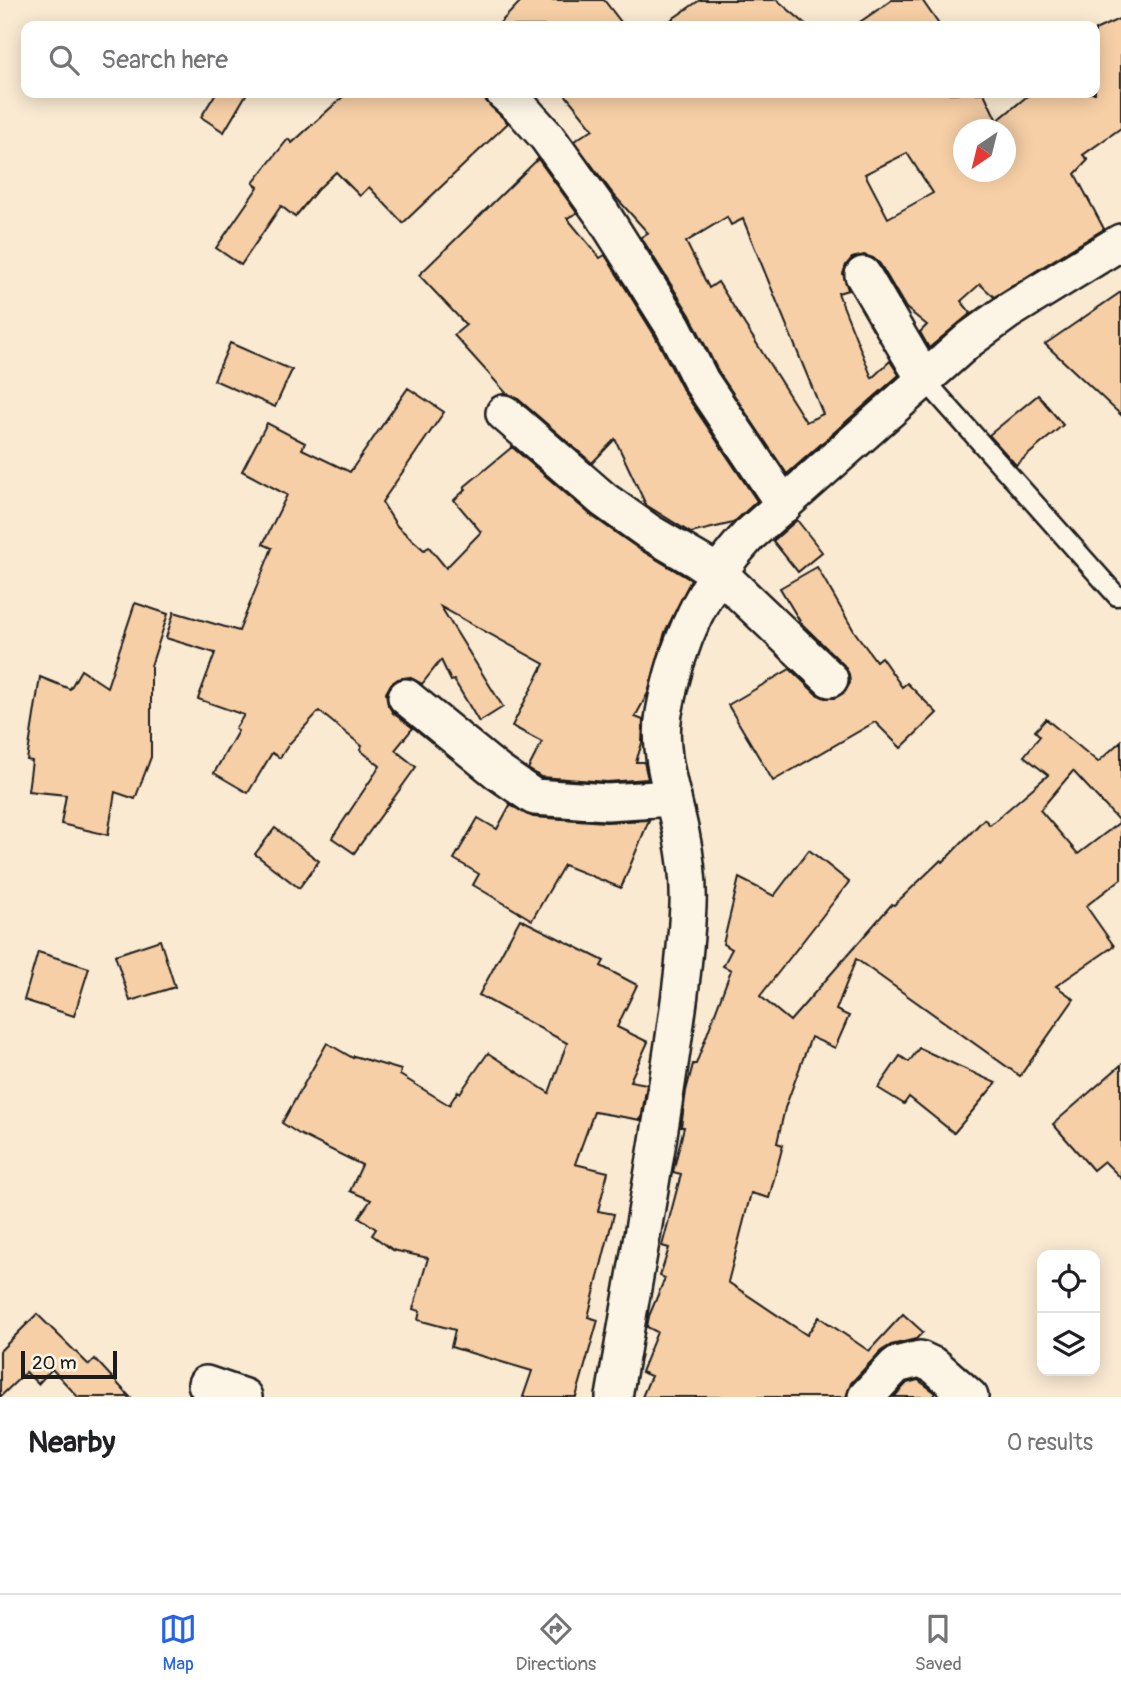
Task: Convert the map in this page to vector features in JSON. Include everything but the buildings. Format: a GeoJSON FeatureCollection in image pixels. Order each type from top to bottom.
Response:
{"type":"FeatureCollection","features":[{"type":"Feature","properties":{"kind":"street"},"geometry":{"type":"LineString","coordinates":[[510,98],[547,137],[603,215],[673,326],[701,381],[784,505]]}},
{"type":"Feature","properties":{"kind":"street"},"geometry":{"type":"LineString","coordinates":[[614,1397],[659,1133],[683,972],[688,902],[687,871],[667,777],[663,735],[667,698],[684,635],[700,601],[727,558],[749,535],[970,339],[1007,312],[1121,242]]}},
{"type":"Feature","properties":{"kind":"street"},"geometry":{"type":"LineString","coordinates":[[863,275],[925,379]]}},
{"type":"Feature","properties":{"kind":"street"},"geometry":{"type":"LineString","coordinates":[[504,413],[604,500],[649,532],[719,573],[830,679]]}},
{"type":"Feature","properties":{"kind":"street"},"geometry":{"type":"LineString","coordinates":[[406,697],[498,772],[534,797],[607,802],[673,798]]}},
{"type":"Feature","properties":{"kind":"street"},"geometry":{"type":"LineString","coordinates":[[866,1397],[896,1365],[920,1359],[935,1366],[970,1397]]}},
{"type":"Feature","properties":{"kind":"street"},"geometry":{"type":"LineString","coordinates":[[206,1384],[244,1397]]}},
{"type":"Feature","properties":{"kind":"lane"},"geometry":{"type":"LineString","coordinates":[[925,379],[1117,596]]}}]}
